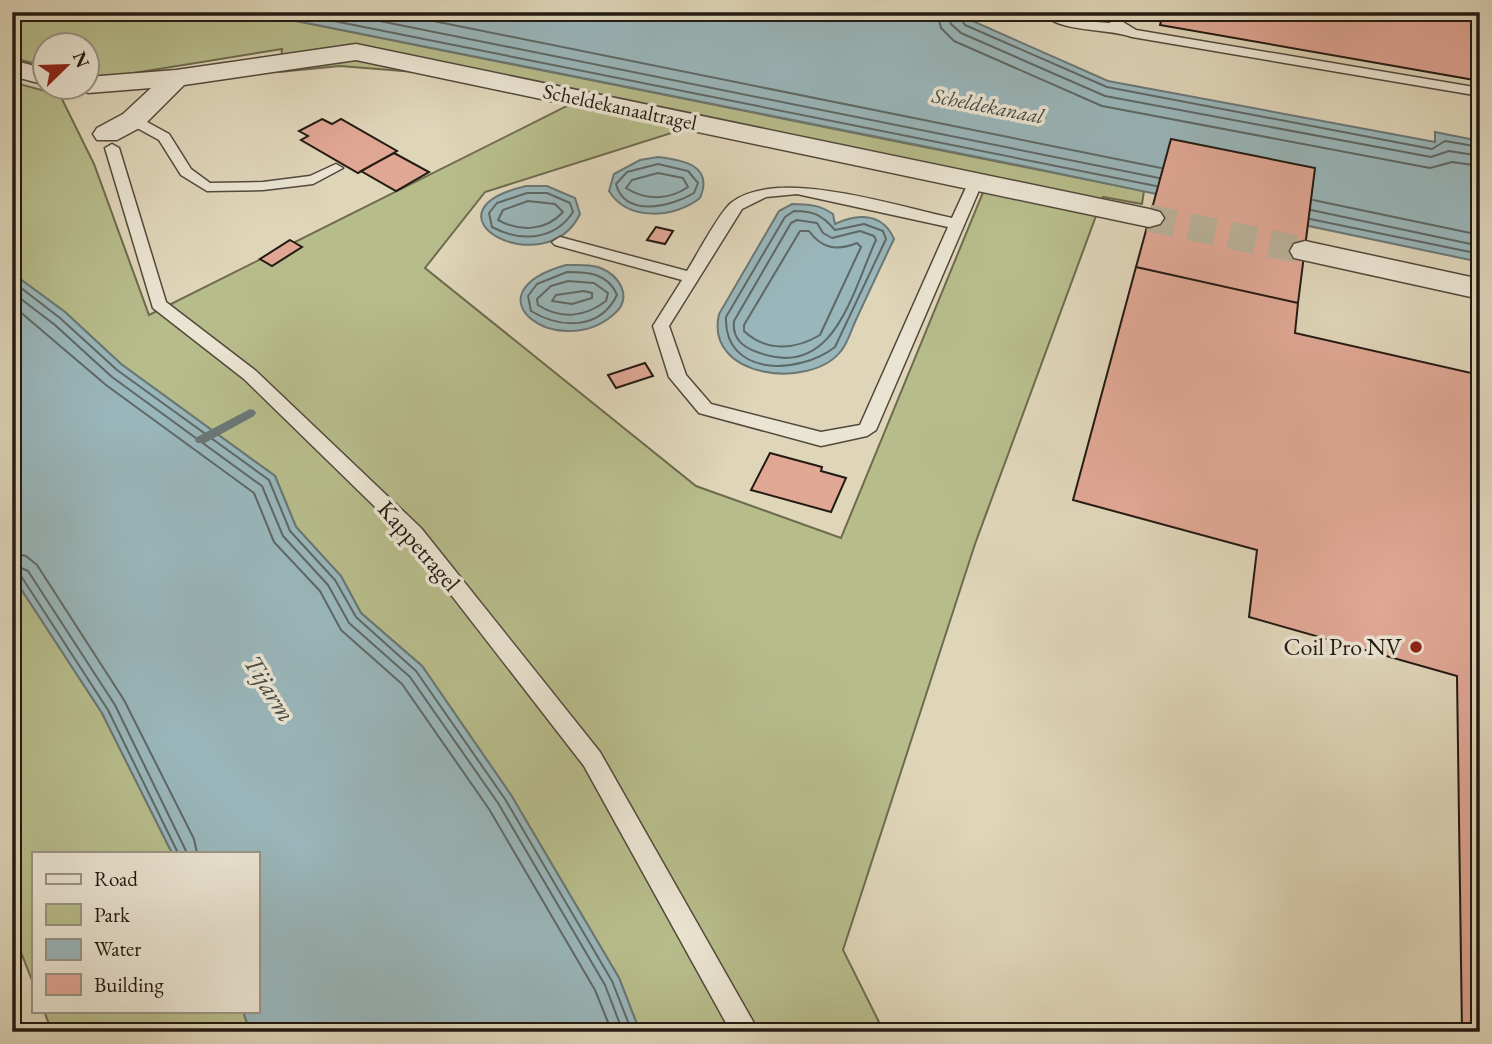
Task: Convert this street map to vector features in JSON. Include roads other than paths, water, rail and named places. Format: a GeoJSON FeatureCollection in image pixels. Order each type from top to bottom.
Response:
{"type":"FeatureCollection","features":[{"type":"Feature","properties":{"kind":"street","name":"Scheldekanaaltragel"},"geometry":{"type":"LineString","coordinates":[[102,84],[176,78],[356,52],[1149,218]]}},
{"type":"Feature","properties":{"kind":"street"},"geometry":{"type":"LineString","coordinates":[[12,68],[32,73]]}},
{"type":"Feature","properties":{"kind":"street"},"geometry":{"type":"LineString","coordinates":[[110,141],[176,78]]}},
{"type":"Feature","properties":{"kind":"street","name":"Kappetragel"},"geometry":{"type":"LineString","coordinates":[[88,102],[110,141]]}},
{"type":"Feature","properties":{"kind":"street"},"geometry":{"type":"LineString","coordinates":[[1305,251],[1480,289]]}},
{"type":"Feature","properties":{"kind":"lane"},"geometry":{"type":"LineString","coordinates":[[1045,12],[1066,23],[1123,28]]}},
{"type":"Feature","properties":{"kind":"lane"},"geometry":{"type":"LineString","coordinates":[[1120,12],[1116,23],[1132,33],[1480,92]]}},
{"type":"Feature","properties":{"kind":"lane"},"geometry":{"type":"LineString","coordinates":[[133,120],[164,137],[186,172],[207,187],[263,186],[313,180],[336,168]]}},
{"type":"Feature","properties":{"kind":"lane","name":"Kappetragel"},"geometry":{"type":"LineString","coordinates":[[110,141],[159,304],[250,374],[414,533],[592,759],[746,1032]]}},
{"type":"Feature","properties":{"kind":"lane"},"geometry":{"type":"LineString","coordinates":[[957,224],[797,190],[763,193],[736,206],[661,326],[678,377],[705,409],[810,437],[832,437],[867,430],[976,181]]}},
{"type":"Feature","properties":{"kind":"lane"},"geometry":{"type":"LineString","coordinates":[[560,242],[691,277]]}},
{"type":"Feature","properties":{"kind":"water","name":"Scheldekanaal"},"geometry":{"type":"Polygon","coordinates":[[[252,12],[960,12],[968,19],[1108,81],[1435,142],[1435,132],[1480,141],[1480,262],[1023,166],[252,12]]]}},
{"type":"Feature","properties":{"kind":"water"},"geometry":{"type":"Polygon","coordinates":[[[658,157],[694,166],[703,178],[700,198],[678,210],[652,214],[628,208],[617,201],[609,191],[614,174],[640,160],[658,157]]]}},
{"type":"Feature","properties":{"kind":"water"},"geometry":{"type":"Polygon","coordinates":[[[526,186],[547,186],[575,198],[580,214],[563,235],[541,244],[518,244],[498,237],[484,226],[482,212],[494,198],[526,186]]]}},
{"type":"Feature","properties":{"kind":"water"},"geometry":{"type":"Polygon","coordinates":[[[792,204],[823,209],[833,214],[835,224],[861,217],[877,220],[889,230],[894,239],[841,351],[827,363],[807,371],[785,374],[763,372],[743,365],[728,353],[719,336],[719,314],[779,211],[792,204]]]}},
{"type":"Feature","properties":{"kind":"water"},"geometry":{"type":"Polygon","coordinates":[[[566,265],[594,266],[613,275],[622,288],[623,301],[613,315],[591,328],[568,331],[547,327],[531,318],[522,306],[523,292],[536,277],[566,265]]]}},
{"type":"Feature","properties":{"kind":"water","name":"Tijarm"},"geometry":{"type":"Polygon","coordinates":[[[12,273],[65,312],[121,364],[275,476],[296,527],[341,576],[361,613],[422,666],[511,795],[619,978],[640,1032],[250,1032],[243,1012],[259,1012],[259,852],[172,852],[102,713],[12,575],[12,273]]]}},
{"type":"Feature","properties":{"kind":"waterway"},"geometry":{"type":"LineString","coordinates":[[201,440],[250,413]]}},
{"type":"Feature","properties":{"kind":"tunnel"},"geometry":{"type":"LineString","coordinates":[[1149,218],[1305,251]]}},
{"type":"Feature","properties":{"kind":"place","name":"Coil Pro NV"},"geometry":{"type":"Point","coordinates":[1416,647]}}]}
